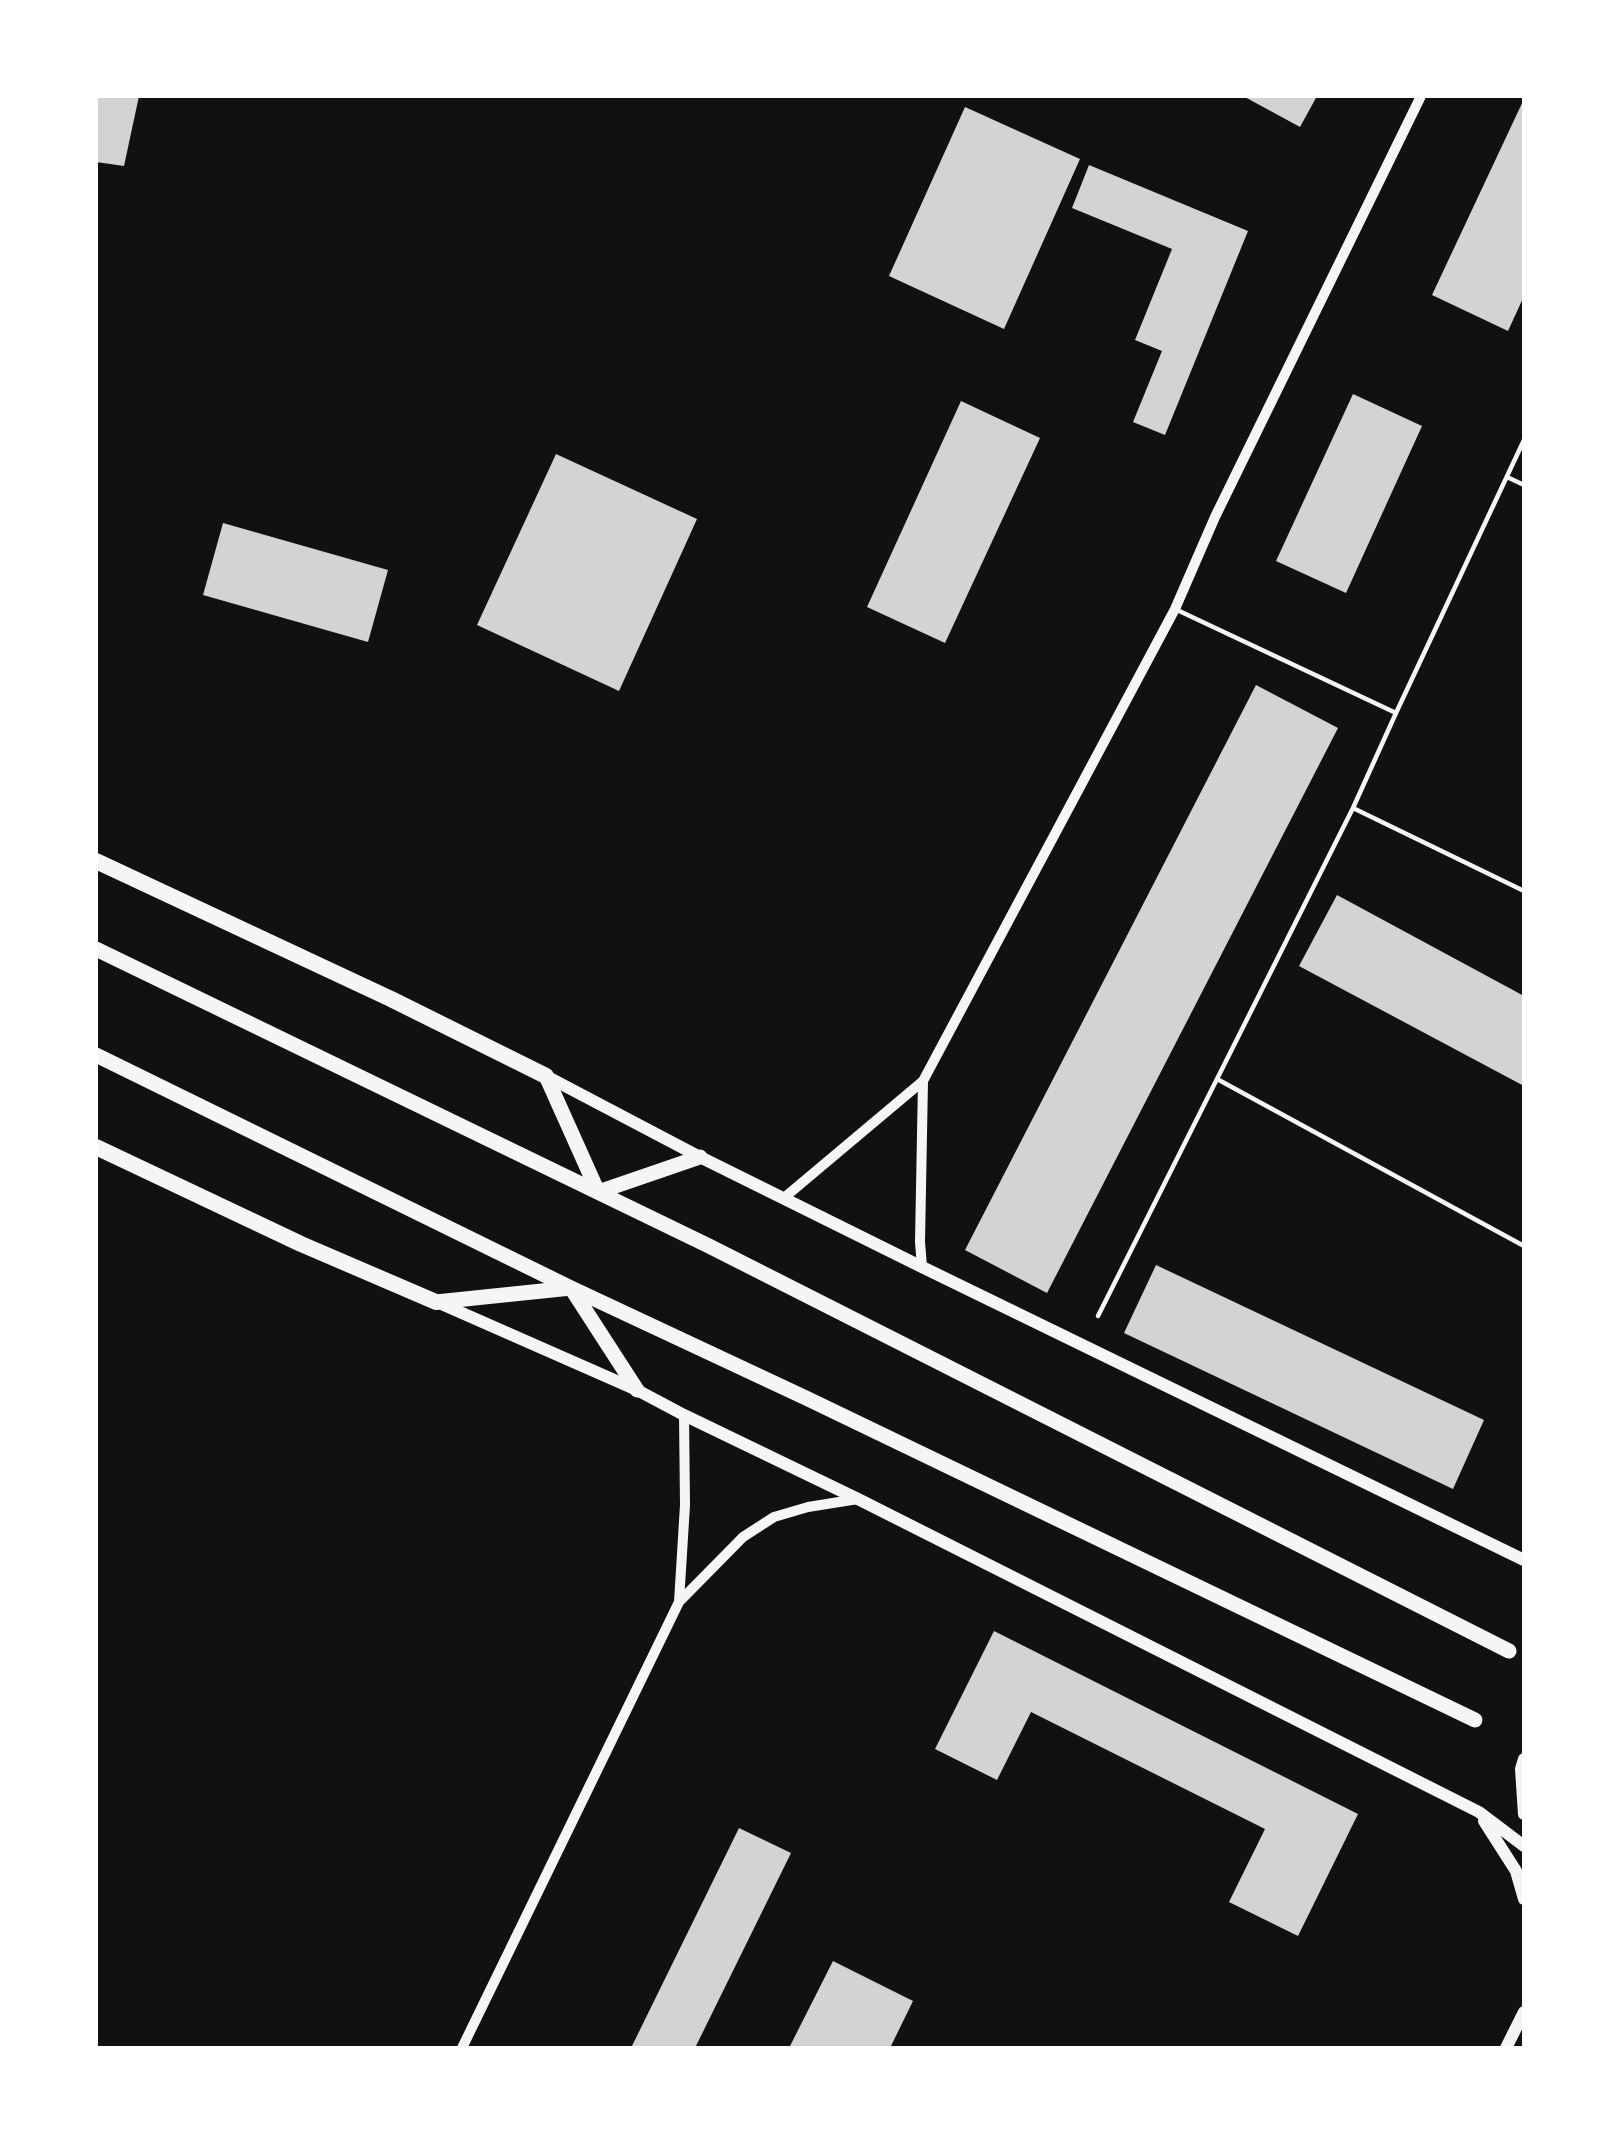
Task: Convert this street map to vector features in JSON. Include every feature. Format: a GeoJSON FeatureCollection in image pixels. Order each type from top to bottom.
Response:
{"type":"FeatureCollection","features":[{"type":"Feature","properties":{"kind":"highway"},"geometry":{"type":"LineString","coordinates":[[96,861],[391,999],[546,1076]]}},
{"type":"Feature","properties":{"kind":"highway"},"geometry":{"type":"LineString","coordinates":[[96,1147],[301,1244],[436,1302]]}},
{"type":"Feature","properties":{"kind":"main road"},"geometry":{"type":"LineString","coordinates":[[96,949],[598,1192],[1509,1651]]}},
{"type":"Feature","properties":{"kind":"main road"},"geometry":{"type":"LineString","coordinates":[[96,1054],[571,1288],[807,1398],[1475,1720]]}},
{"type":"Feature","properties":{"kind":"main road"},"geometry":{"type":"LineString","coordinates":[[546,1076],[598,1192]]}},
{"type":"Feature","properties":{"kind":"main road"},"geometry":{"type":"LineString","coordinates":[[546,1076],[700,1157],[922,1267],[1524,1560]]}},
{"type":"Feature","properties":{"kind":"main road"},"geometry":{"type":"LineString","coordinates":[[598,1192],[700,1157]]}},
{"type":"Feature","properties":{"kind":"main road"},"geometry":{"type":"LineString","coordinates":[[436,1302],[571,1288]]}},
{"type":"Feature","properties":{"kind":"main road"},"geometry":{"type":"LineString","coordinates":[[571,1288],[637,1390]]}},
{"type":"Feature","properties":{"kind":"main road"},"geometry":{"type":"LineString","coordinates":[[436,1302],[637,1390],[684,1416],[858,1499],[1479,1812],[1524,1846]]}},
{"type":"Feature","properties":{"kind":"main road"},"geometry":{"type":"LineString","coordinates":[[1524,1759],[1521,1769],[1524,1814]]}},
{"type":"Feature","properties":{"kind":"main road"},"geometry":{"type":"LineString","coordinates":[[1479,1812],[1516,1870],[1524,1899]]}},
{"type":"Feature","properties":{"kind":"main road"},"geometry":{"type":"LineString","coordinates":[[1506,2048],[1524,2012]]}},
{"type":"Feature","properties":{"kind":"street"},"geometry":{"type":"LineString","coordinates":[[784,1197],[923,1081],[1174,609],[1215,517],[1421,96]]}},
{"type":"Feature","properties":{"kind":"street"},"geometry":{"type":"LineString","coordinates":[[922,1267],[920,1242],[923,1081]]}},
{"type":"Feature","properties":{"kind":"street"},"geometry":{"type":"LineString","coordinates":[[680,1602],[685,1505],[684,1416]]}},
{"type":"Feature","properties":{"kind":"street"},"geometry":{"type":"LineString","coordinates":[[462,2048],[680,1602],[743,1537],[774,1517],[808,1507],[858,1499]]}},
{"type":"Feature","properties":{"kind":"lane"},"geometry":{"type":"LineString","coordinates":[[1098,1316],[1353,808],[1524,440]]}},
{"type":"Feature","properties":{"kind":"lane"},"geometry":{"type":"LineString","coordinates":[[1507,477],[1524,485]]}},
{"type":"Feature","properties":{"kind":"lane"},"geometry":{"type":"LineString","coordinates":[[1174,609],[1396,713]]}},
{"type":"Feature","properties":{"kind":"lane"},"geometry":{"type":"LineString","coordinates":[[1353,808],[1524,891]]}},
{"type":"Feature","properties":{"kind":"lane"},"geometry":{"type":"LineString","coordinates":[[1216,1079],[1524,1246]]}},
{"type":"Feature","properties":{"kind":"building"},"geometry":{"type":"Polygon","coordinates":[[[96,96],[139,96],[124,166],[96,162],[96,96]]]}},
{"type":"Feature","properties":{"kind":"building"},"geometry":{"type":"Polygon","coordinates":[[[1243,96],[1317,96],[1300,127],[1243,96]]]}},
{"type":"Feature","properties":{"kind":"building"},"geometry":{"type":"Polygon","coordinates":[[[1524,99],[1524,296],[1508,331],[1432,295],[1524,99]]]}},
{"type":"Feature","properties":{"kind":"building"},"geometry":{"type":"Polygon","coordinates":[[[965,107],[1080,159],[1004,329],[889,276],[965,107]]]}},
{"type":"Feature","properties":{"kind":"building"},"geometry":{"type":"Polygon","coordinates":[[[1089,165],[1248,231],[1165,435],[1133,422],[1162,351],[1135,340],[1172,249],[1072,208],[1089,165]]]}},
{"type":"Feature","properties":{"kind":"building"},"geometry":{"type":"Polygon","coordinates":[[[1353,394],[1422,426],[1346,593],[1276,561],[1353,394]]]}},
{"type":"Feature","properties":{"kind":"building"},"geometry":{"type":"Polygon","coordinates":[[[961,401],[1040,438],[945,643],[867,607],[961,401]]]}},
{"type":"Feature","properties":{"kind":"building"},"geometry":{"type":"Polygon","coordinates":[[[556,454],[697,519],[619,691],[477,625],[556,454]]]}},
{"type":"Feature","properties":{"kind":"building"},"geometry":{"type":"Polygon","coordinates":[[[223,523],[388,570],[368,642],[203,595],[223,523]]]}},
{"type":"Feature","properties":{"kind":"building"},"geometry":{"type":"Polygon","coordinates":[[[1256,685],[1338,728],[1047,1293],[965,1250],[1256,685]]]}},
{"type":"Feature","properties":{"kind":"building"},"geometry":{"type":"Polygon","coordinates":[[[1337,895],[1524,996],[1524,1086],[1299,966],[1337,895]]]}},
{"type":"Feature","properties":{"kind":"building"},"geometry":{"type":"Polygon","coordinates":[[[1156,1265],[1484,1420],[1453,1489],[1124,1333],[1156,1265]]]}},
{"type":"Feature","properties":{"kind":"building"},"geometry":{"type":"Polygon","coordinates":[[[994,1631],[1358,1814],[1298,1936],[1229,1902],[1265,1829],[1031,1712],[997,1780],[935,1749],[994,1631]]]}},
{"type":"Feature","properties":{"kind":"building"},"geometry":{"type":"Polygon","coordinates":[[[739,1828],[791,1853],[695,2048],[631,2048],[739,1828]]]}},
{"type":"Feature","properties":{"kind":"building"},"geometry":{"type":"Polygon","coordinates":[[[833,1961],[913,2001],[890,2048],[789,2048],[833,1961]]]}}]}
